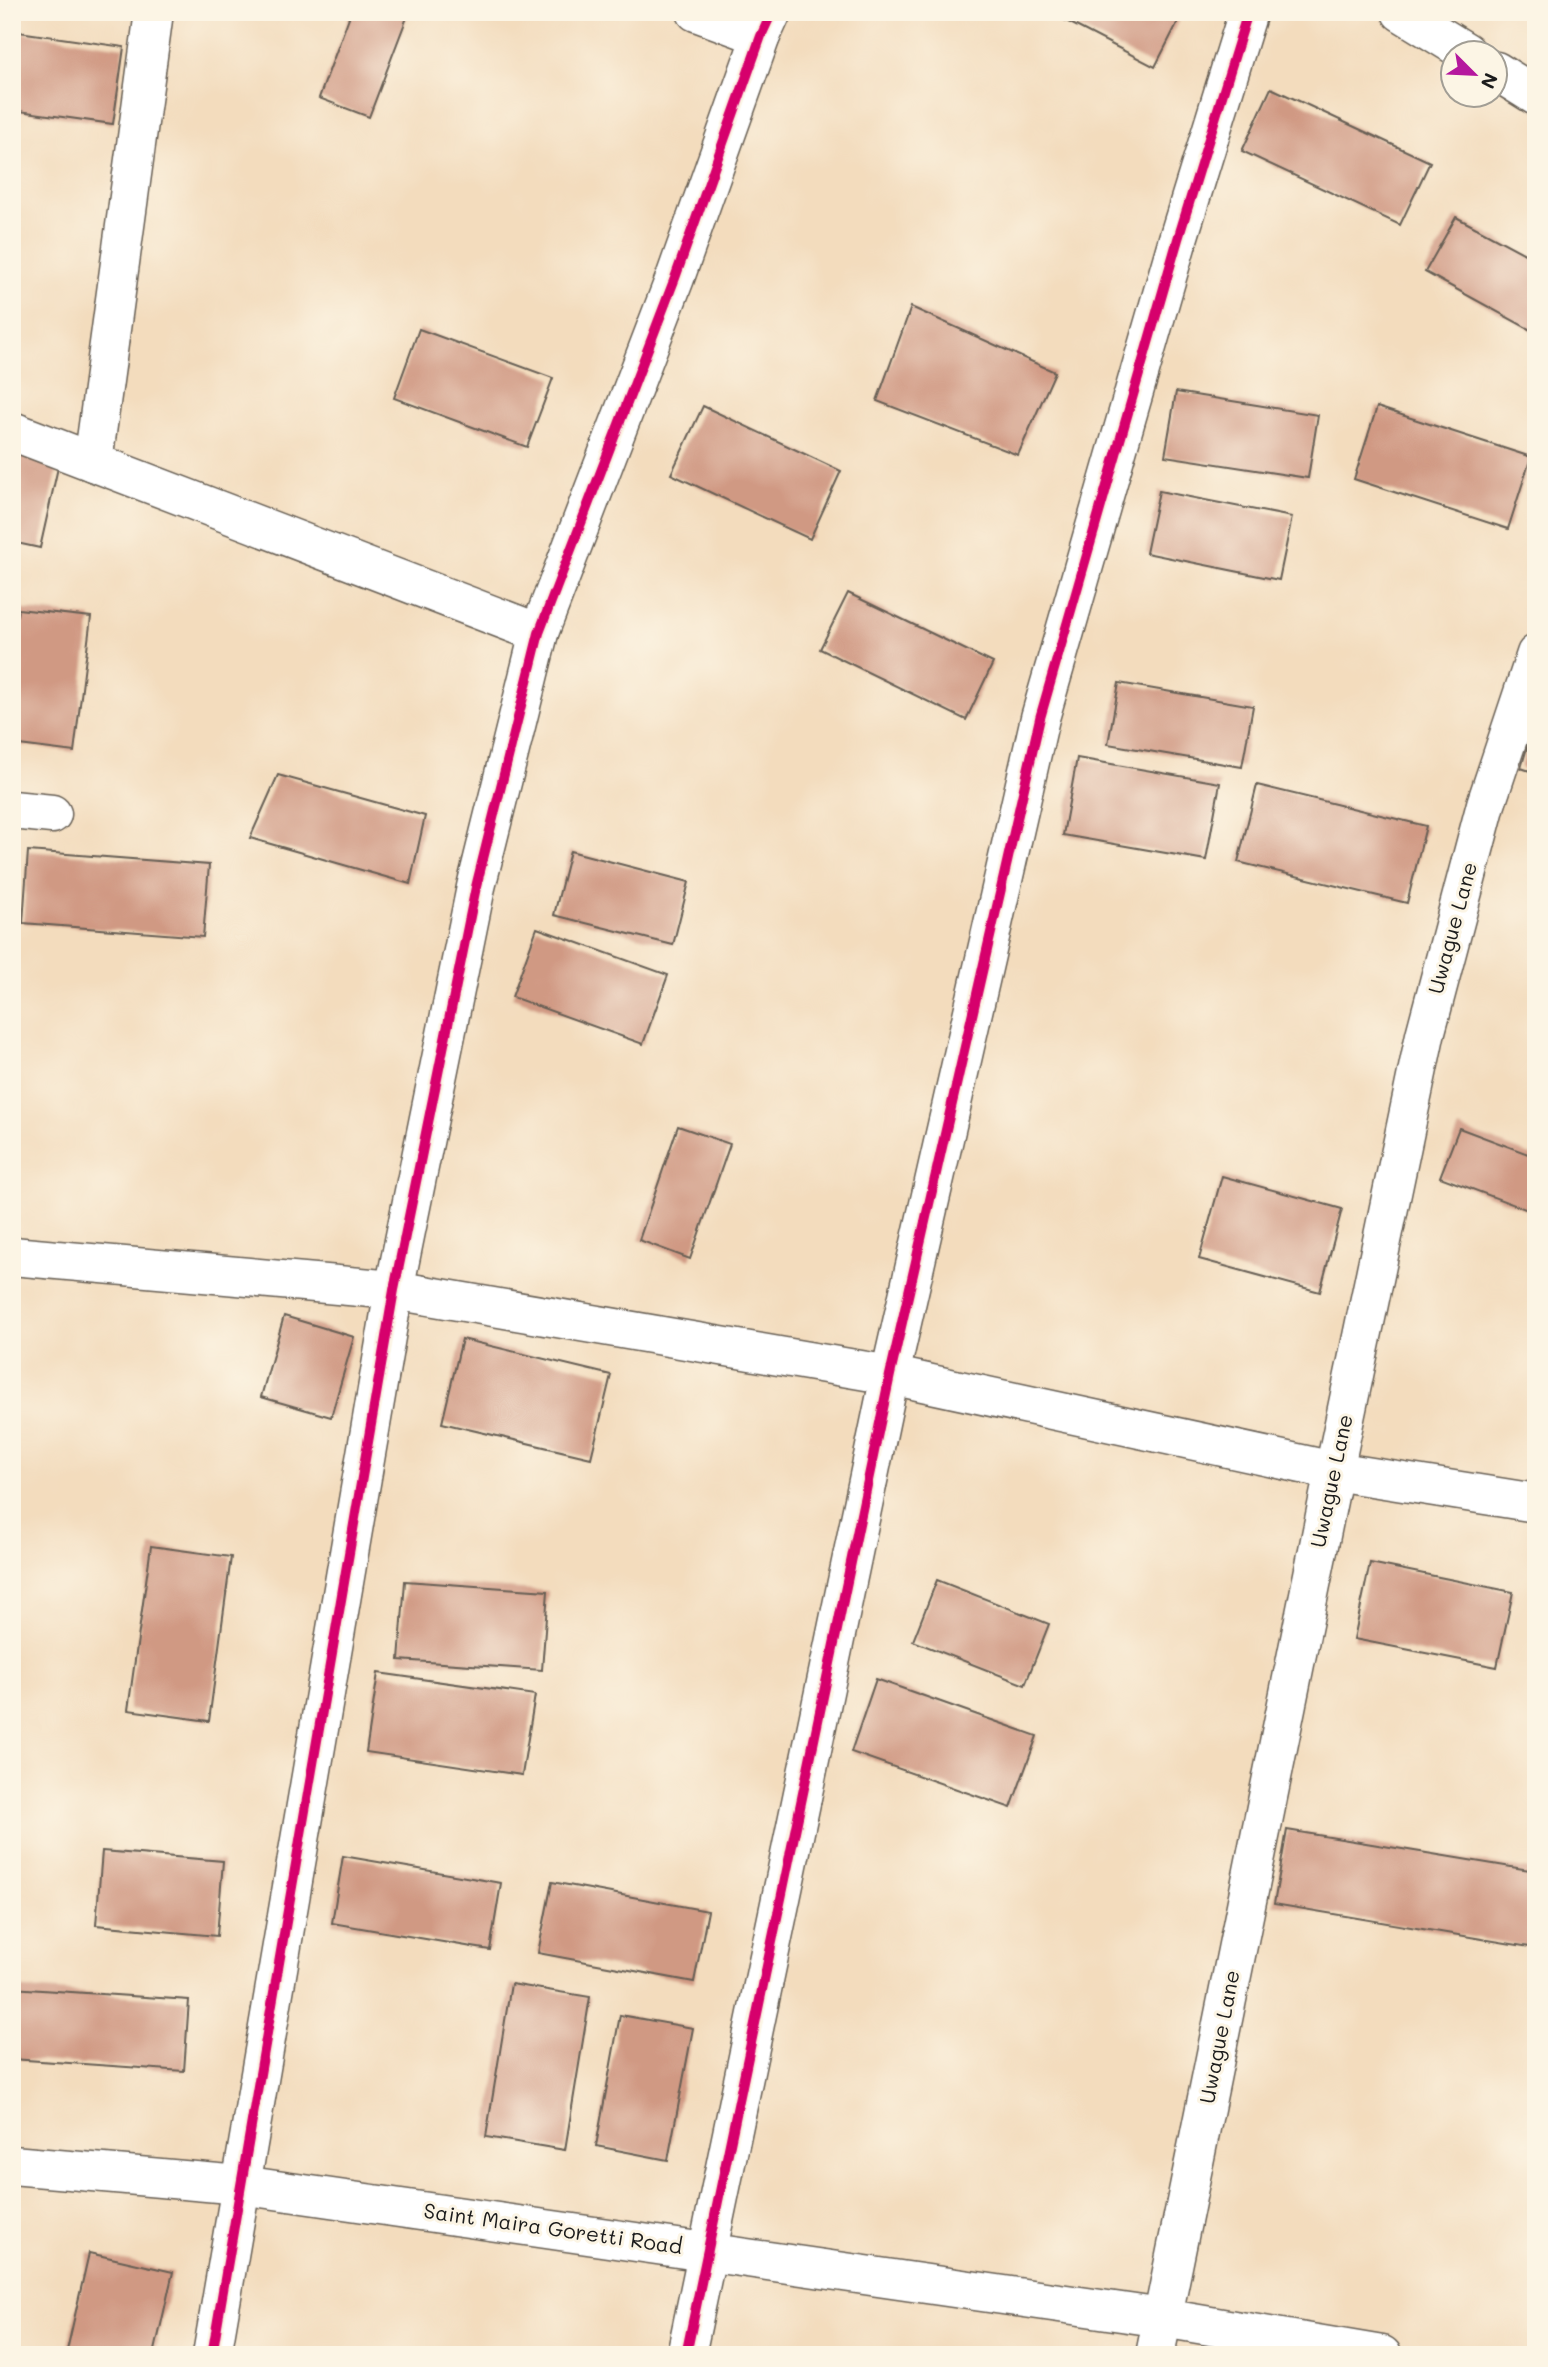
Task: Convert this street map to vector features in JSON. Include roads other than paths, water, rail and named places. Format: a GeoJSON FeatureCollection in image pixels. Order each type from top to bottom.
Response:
{"type":"FeatureCollection","features":[{"type":"Feature","properties":{"kind":"street"},"geometry":{"type":"LineString","coordinates":[[93,462],[155,12]]}},
{"type":"Feature","properties":{"kind":"street"},"geometry":{"type":"LineString","coordinates":[[212,2355],[394,1290],[477,887],[539,633],[675,278],[766,24],[696,12]]}},
{"type":"Feature","properties":{"kind":"street"},"geometry":{"type":"LineString","coordinates":[[686,2355],[890,1375],[1040,718],[1178,239],[1248,12]]}},
{"type":"Feature","properties":{"kind":"street"},"geometry":{"type":"LineString","coordinates":[[1401,12],[1443,38]]}},
{"type":"Feature","properties":{"kind":"street"},"geometry":{"type":"LineString","coordinates":[[1510,80],[1536,96]]}},
{"type":"Feature","properties":{"kind":"street"},"geometry":{"type":"LineString","coordinates":[[12,431],[539,633]]}},
{"type":"Feature","properties":{"kind":"street","name":"Uwague Lane"},"geometry":{"type":"LineString","coordinates":[[1155,2355],[1425,1035],[1486,804],[1536,654]]}},
{"type":"Feature","properties":{"kind":"street"},"geometry":{"type":"LineString","coordinates":[[12,810],[52,814]]}},
{"type":"Feature","properties":{"kind":"street"},"geometry":{"type":"LineString","coordinates":[[12,1255],[394,1290],[890,1375],[1334,1471],[1536,1503]]}},
{"type":"Feature","properties":{"kind":"street","name":"Saint Maira Goretti Road"},"geometry":{"type":"LineString","coordinates":[[12,2165],[241,2185],[1163,2318],[1382,2355]]}}]}
